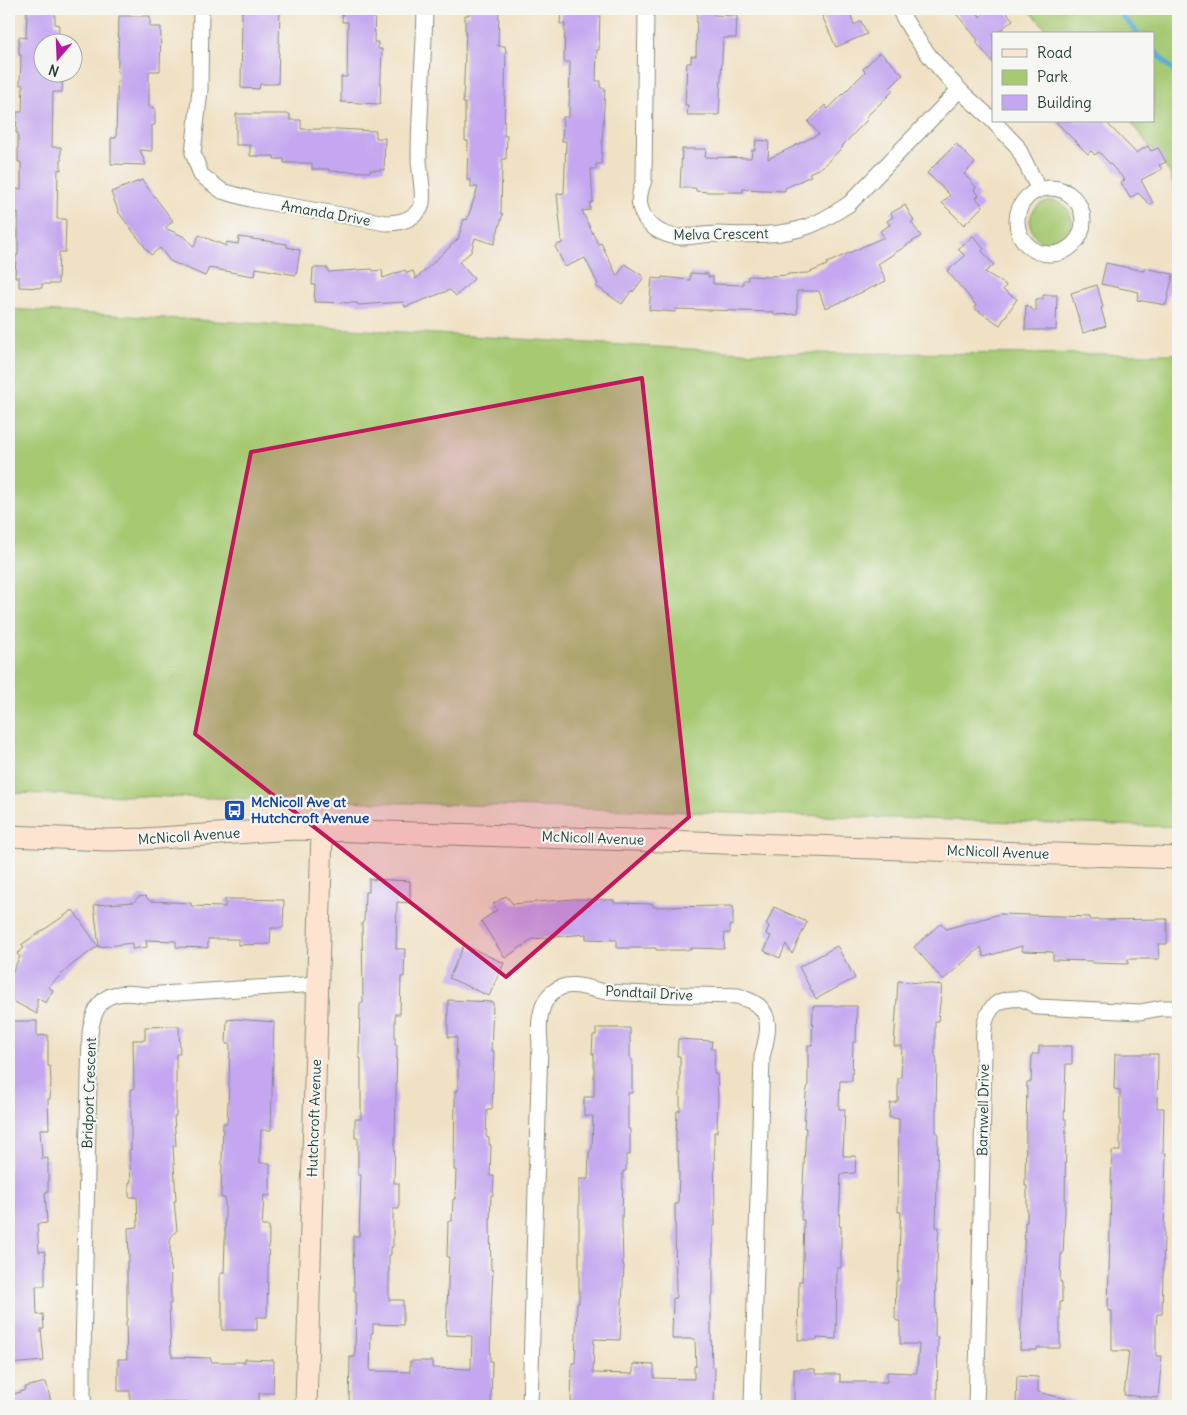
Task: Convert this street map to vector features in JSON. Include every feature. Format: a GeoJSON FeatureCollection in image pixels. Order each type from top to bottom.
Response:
{"type":"FeatureCollection","features":[{"type":"Feature","properties":{"kind":"main road","name":"McNicoll Avenue"},"geometry":{"type":"LineString","coordinates":[[9,836],[144,840],[287,829],[1178,858]]}},
{"type":"Feature","properties":{"kind":"main road","name":"Hutchcroft Avenue"},"geometry":{"type":"LineString","coordinates":[[306,1406],[322,830]]}},
{"type":"Feature","properties":{"kind":"street","name":"Amanda Drive"},"geometry":{"type":"LineString","coordinates":[[201,9],[200,90],[193,153],[201,175],[222,191],[250,199],[386,223],[398,223],[420,209],[422,202],[419,160],[425,9]]}},
{"type":"Feature","properties":{"kind":"street","name":"Melva Crescent"},"geometry":{"type":"LineString","coordinates":[[646,9],[644,180],[640,195],[640,206],[644,218],[652,227],[666,235],[681,237],[702,234],[765,234],[808,227],[827,218],[849,204],[959,90]]}},
{"type":"Feature","properties":{"kind":"street"},"geometry":{"type":"LineString","coordinates":[[899,9],[906,23],[959,90],[992,120]]}},
{"type":"Feature","properties":{"kind":"street"},"geometry":{"type":"LineString","coordinates":[[994,122],[1017,146],[1040,190]]}},
{"type":"Feature","properties":{"kind":"street"},"geometry":{"type":"LineString","coordinates":[[1055,189],[1070,195],[1082,213],[1083,223],[1080,234],[1066,250],[1056,253],[1045,253],[1030,247],[1020,234],[1017,224],[1018,212],[1022,202],[1040,190],[1055,189]]}},
{"type":"Feature","properties":{"kind":"street","name":"Bridport Crescent"},"geometry":{"type":"LineString","coordinates":[[84,1406],[83,1345],[90,1033],[96,1007],[114,995],[127,992],[145,995],[318,984]]}},
{"type":"Feature","properties":{"kind":"street","name":"Pondtail Drive"},"geometry":{"type":"LineString","coordinates":[[530,1406],[540,1043],[538,1023],[542,1008],[552,994],[562,987],[577,986],[605,992],[738,996],[760,1007],[767,1018],[768,1034],[762,1057],[752,1406]]}},
{"type":"Feature","properties":{"kind":"street","name":"Barnwell Drive"},"geometry":{"type":"LineString","coordinates":[[976,1406],[981,1244],[983,1031],[986,1018],[994,1005],[1007,999],[1023,999],[1038,1007],[1140,1012],[1161,1008],[1178,1008]]}},
{"type":"Feature","properties":{"kind":"highlighted area"},"geometry":{"type":"Polygon","coordinates":[[[642,378],[689,817],[506,977],[195,734],[251,452],[642,378]]]}},
{"type":"Feature","properties":{"kind":"green space"},"geometry":{"type":"Polygon","coordinates":[[[1028,9],[1169,9],[1178,16],[1178,200],[1170,173],[1131,122],[1154,122],[1154,32],[1049,32],[1028,9]]]}},
{"type":"Feature","properties":{"kind":"green space"},"geometry":{"type":"Polygon","coordinates":[[[1051,201],[1066,207],[1072,222],[1066,237],[1051,243],[1036,237],[1030,222],[1036,207],[1051,201]]]}},
{"type":"Feature","properties":{"kind":"green space"},"geometry":{"type":"Polygon","coordinates":[[[9,309],[759,353],[1178,354],[1178,827],[340,801],[9,793],[9,309]]]}},
{"type":"Feature","properties":{"kind":"building"},"geometry":{"type":"Polygon","coordinates":[[[27,9],[55,9],[55,24],[59,25],[59,32],[32,32],[32,82],[62,82],[62,92],[53,92],[52,147],[61,147],[61,170],[58,169],[57,219],[66,219],[65,252],[59,252],[58,284],[42,284],[42,288],[19,287],[19,277],[15,277],[16,255],[18,255],[18,212],[15,212],[16,189],[21,189],[21,162],[18,162],[18,133],[16,133],[17,112],[22,112],[23,85],[20,85],[21,55],[19,55],[19,37],[26,38],[27,9]]]}},
{"type":"Feature","properties":{"kind":"building"},"geometry":{"type":"Polygon","coordinates":[[[242,9],[280,9],[278,84],[260,84],[259,89],[241,88],[242,9]]]}},
{"type":"Feature","properties":{"kind":"building"},"geometry":{"type":"Polygon","coordinates":[[[343,9],[375,9],[374,42],[378,42],[378,49],[382,49],[380,104],[341,102],[341,77],[347,77],[348,22],[342,22],[343,9]]]}},
{"type":"Feature","properties":{"kind":"building"},"geometry":{"type":"Polygon","coordinates":[[[469,9],[499,9],[498,46],[505,46],[506,51],[504,136],[507,136],[506,159],[502,159],[501,213],[503,214],[494,244],[475,238],[471,252],[459,262],[474,279],[456,296],[450,290],[405,307],[403,302],[358,305],[357,303],[314,302],[313,268],[328,268],[328,272],[382,270],[383,278],[405,270],[407,273],[413,271],[416,279],[458,239],[464,219],[467,220],[478,187],[471,187],[471,180],[467,180],[468,141],[465,141],[465,103],[463,103],[465,15],[469,15],[469,9]]]}},
{"type":"Feature","properties":{"kind":"building"},"geometry":{"type":"Polygon","coordinates":[[[561,9],[600,9],[596,81],[601,81],[600,88],[605,88],[601,164],[596,164],[596,169],[591,169],[593,202],[590,203],[590,210],[582,211],[598,244],[601,243],[617,276],[625,264],[644,277],[622,304],[596,286],[598,284],[585,258],[565,267],[555,246],[562,243],[557,194],[564,193],[566,141],[562,141],[563,117],[569,117],[570,62],[564,62],[565,24],[560,24],[561,9]]]}},
{"type":"Feature","properties":{"kind":"building"},"geometry":{"type":"Polygon","coordinates":[[[697,9],[714,9],[714,15],[737,16],[736,38],[723,38],[719,115],[687,115],[688,105],[685,105],[687,63],[691,63],[691,56],[696,56],[697,9]]]}},
{"type":"Feature","properties":{"kind":"building"},"geometry":{"type":"Polygon","coordinates":[[[819,9],[849,9],[854,25],[861,21],[867,34],[836,47],[819,9]]]}},
{"type":"Feature","properties":{"kind":"building"},"geometry":{"type":"Polygon","coordinates":[[[952,9],[976,9],[980,17],[990,9],[1004,9],[1013,20],[998,32],[992,32],[992,62],[976,42],[978,40],[952,9]]]}},
{"type":"Feature","properties":{"kind":"building"},"geometry":{"type":"Polygon","coordinates":[[[119,16],[150,16],[150,27],[161,27],[160,71],[149,71],[149,107],[155,108],[155,125],[152,125],[152,151],[140,150],[146,165],[111,164],[111,138],[116,138],[119,16]]]}},
{"type":"Feature","properties":{"kind":"building"},"geometry":{"type":"Polygon","coordinates":[[[880,52],[903,75],[890,88],[893,91],[866,117],[868,119],[843,147],[822,167],[809,173],[811,176],[785,188],[785,191],[743,189],[743,192],[710,192],[696,191],[696,188],[680,188],[682,149],[706,149],[705,157],[751,158],[752,150],[755,150],[756,140],[769,141],[768,159],[819,134],[808,122],[825,105],[828,109],[865,72],[863,69],[880,52]]]}},
{"type":"Feature","properties":{"kind":"building"},"geometry":{"type":"Polygon","coordinates":[[[236,114],[290,114],[290,120],[301,120],[301,129],[376,131],[376,138],[385,138],[384,170],[370,170],[370,172],[329,171],[329,169],[312,169],[312,163],[284,163],[284,159],[274,159],[274,156],[250,156],[250,145],[236,145],[236,114]]]}},
{"type":"Feature","properties":{"kind":"building"},"geometry":{"type":"Polygon","coordinates":[[[1056,122],[1106,122],[1136,153],[1148,146],[1151,151],[1158,148],[1166,162],[1159,165],[1162,169],[1141,180],[1153,203],[1150,205],[1138,193],[1130,198],[1121,182],[1125,180],[1099,152],[1095,155],[1091,151],[1088,154],[1056,122]]]}},
{"type":"Feature","properties":{"kind":"building"},"geometry":{"type":"Polygon","coordinates":[[[956,144],[975,163],[964,174],[976,187],[974,190],[979,195],[976,198],[983,206],[964,225],[942,203],[950,195],[927,173],[956,144]]]}},
{"type":"Feature","properties":{"kind":"building"},"geometry":{"type":"Polygon","coordinates":[[[142,180],[173,221],[165,228],[185,237],[194,247],[199,235],[226,246],[227,242],[238,244],[239,237],[287,244],[287,247],[300,250],[296,275],[256,268],[255,276],[209,268],[205,276],[170,261],[160,248],[151,255],[119,213],[111,192],[142,180]]]}},
{"type":"Feature","properties":{"kind":"building"},"geometry":{"type":"Polygon","coordinates":[[[905,205],[914,221],[911,222],[921,236],[878,264],[886,281],[847,300],[825,308],[819,291],[797,291],[797,314],[774,315],[773,312],[676,309],[675,312],[649,310],[652,278],[662,279],[662,277],[690,280],[690,273],[708,274],[708,277],[713,277],[713,284],[743,285],[743,280],[748,280],[748,276],[771,277],[808,273],[884,237],[880,231],[890,225],[887,221],[893,217],[891,213],[905,205]]]}},
{"type":"Feature","properties":{"kind":"building"},"geometry":{"type":"Polygon","coordinates":[[[973,236],[984,249],[982,251],[994,265],[985,272],[1006,285],[1003,290],[1017,299],[1000,325],[974,308],[976,305],[947,271],[965,256],[958,249],[973,236]]]}},
{"type":"Feature","properties":{"kind":"building"},"geometry":{"type":"Polygon","coordinates":[[[1106,263],[1144,271],[1144,268],[1173,274],[1166,305],[1137,300],[1139,292],[1101,284],[1106,263]]]}},
{"type":"Feature","properties":{"kind":"building"},"geometry":{"type":"Polygon","coordinates":[[[1097,285],[1106,326],[1083,333],[1071,293],[1097,285]]]}},
{"type":"Feature","properties":{"kind":"building"},"geometry":{"type":"Polygon","coordinates":[[[1043,295],[1057,295],[1056,330],[1025,330],[1026,305],[1036,312],[1036,299],[1043,299],[1043,295]]]}},
{"type":"Feature","properties":{"kind":"building"},"geometry":{"type":"Polygon","coordinates":[[[369,879],[410,881],[410,903],[397,902],[396,949],[405,949],[404,977],[401,977],[400,1014],[395,1014],[395,1045],[397,1045],[394,1183],[399,1183],[399,1209],[393,1209],[393,1247],[391,1247],[391,1255],[389,1255],[389,1300],[403,1300],[403,1325],[373,1324],[370,1371],[410,1372],[410,1361],[432,1361],[432,1368],[471,1369],[472,1336],[446,1335],[449,1257],[447,1257],[448,1221],[452,1221],[453,1199],[455,1199],[455,1091],[458,1091],[457,1037],[448,1037],[448,1000],[493,1002],[491,1051],[494,1051],[492,1110],[487,1110],[486,1137],[489,1138],[489,1145],[491,1145],[490,1176],[494,1176],[490,1223],[491,1270],[493,1270],[490,1361],[492,1361],[491,1406],[370,1404],[370,1406],[349,1406],[350,1357],[355,1357],[356,1291],[354,1291],[353,1236],[359,1236],[361,1175],[358,1175],[358,1138],[355,1138],[355,1119],[361,1119],[361,1058],[359,1058],[360,1003],[363,1003],[362,923],[364,921],[365,892],[369,892],[369,879]]]}},
{"type":"Feature","properties":{"kind":"building"},"geometry":{"type":"Polygon","coordinates":[[[145,896],[150,901],[191,903],[191,906],[225,907],[225,899],[284,900],[283,928],[271,928],[270,944],[238,945],[238,939],[208,939],[208,948],[176,947],[176,941],[146,940],[147,947],[132,949],[132,943],[99,947],[94,905],[134,902],[138,897],[145,896]]]}},
{"type":"Feature","properties":{"kind":"building"},"geometry":{"type":"Polygon","coordinates":[[[506,896],[513,904],[574,899],[614,900],[614,903],[653,904],[653,907],[733,906],[733,925],[730,925],[730,933],[725,933],[724,949],[656,950],[656,948],[617,948],[617,940],[586,939],[586,934],[533,939],[505,958],[481,921],[497,910],[493,904],[506,896]]]}},
{"type":"Feature","properties":{"kind":"building"},"geometry":{"type":"Polygon","coordinates":[[[774,907],[807,922],[792,954],[786,944],[780,958],[764,951],[771,936],[766,934],[769,926],[766,925],[774,907]]]}},
{"type":"Feature","properties":{"kind":"building"},"geometry":{"type":"Polygon","coordinates":[[[73,910],[98,946],[73,964],[48,987],[53,990],[46,1003],[37,998],[37,1014],[9,999],[9,978],[20,957],[17,954],[24,948],[21,945],[73,910]]]}},
{"type":"Feature","properties":{"kind":"building"},"geometry":{"type":"Polygon","coordinates":[[[1000,914],[1090,917],[1090,920],[1167,919],[1167,944],[1158,944],[1159,959],[1128,959],[1128,964],[1053,960],[1053,952],[1022,951],[1022,946],[984,957],[981,947],[943,980],[914,947],[941,923],[946,929],[1000,914]]]}},
{"type":"Feature","properties":{"kind":"building"},"geometry":{"type":"Polygon","coordinates":[[[464,945],[504,963],[489,996],[449,978],[464,945]]]}},
{"type":"Feature","properties":{"kind":"building"},"geometry":{"type":"Polygon","coordinates":[[[837,946],[855,978],[816,999],[799,967],[837,946]]]}},
{"type":"Feature","properties":{"kind":"building"},"geometry":{"type":"Polygon","coordinates":[[[898,981],[942,985],[938,1021],[935,1021],[935,1056],[937,1063],[936,1133],[938,1133],[936,1227],[939,1227],[936,1263],[935,1337],[938,1337],[937,1406],[794,1406],[794,1369],[815,1369],[815,1374],[840,1374],[840,1382],[887,1382],[887,1372],[916,1373],[917,1371],[919,1344],[900,1344],[900,1321],[895,1319],[901,1212],[898,1212],[899,1119],[889,1117],[890,1103],[898,1101],[898,1078],[901,1078],[902,1046],[894,1046],[898,981]]]}},
{"type":"Feature","properties":{"kind":"building"},"geometry":{"type":"Polygon","coordinates":[[[813,1006],[857,1006],[856,1042],[853,1042],[852,1081],[840,1081],[839,1109],[845,1109],[843,1156],[856,1156],[855,1173],[841,1174],[839,1226],[841,1226],[841,1268],[837,1268],[836,1339],[798,1340],[799,1281],[802,1281],[803,1257],[804,1220],[801,1220],[806,1128],[804,1128],[808,1085],[808,1045],[812,1045],[813,1006]]]}},
{"type":"Feature","properties":{"kind":"building"},"geometry":{"type":"Polygon","coordinates":[[[227,1020],[274,1022],[271,1130],[261,1130],[260,1149],[260,1163],[270,1163],[270,1196],[264,1195],[262,1226],[269,1226],[267,1317],[257,1317],[257,1330],[222,1330],[222,1301],[220,1301],[220,1273],[224,1273],[225,1239],[225,1198],[221,1198],[223,1123],[227,1123],[230,1044],[226,1044],[227,1020]]]}},
{"type":"Feature","properties":{"kind":"building"},"geometry":{"type":"Polygon","coordinates":[[[9,1021],[37,1021],[37,1036],[48,1035],[48,1066],[50,1066],[51,1081],[50,1099],[48,1099],[49,1129],[40,1129],[42,1159],[48,1158],[48,1192],[45,1192],[47,1223],[37,1224],[39,1252],[45,1251],[46,1266],[45,1286],[36,1286],[37,1315],[43,1314],[44,1329],[41,1329],[44,1361],[9,1364],[9,1021]]]}},
{"type":"Feature","properties":{"kind":"building"},"geometry":{"type":"Polygon","coordinates":[[[179,1026],[180,1054],[176,1054],[176,1116],[174,1116],[176,1146],[173,1146],[176,1201],[174,1201],[177,1230],[170,1241],[171,1304],[169,1304],[171,1354],[172,1357],[211,1358],[211,1362],[245,1362],[245,1359],[274,1360],[273,1393],[259,1393],[259,1404],[130,1403],[130,1391],[118,1391],[118,1359],[127,1359],[128,1228],[138,1227],[137,1197],[129,1197],[129,1182],[131,1182],[129,1150],[131,1150],[131,1089],[134,1089],[133,1040],[145,1040],[145,1027],[179,1026]]]}},
{"type":"Feature","properties":{"kind":"building"},"geometry":{"type":"Polygon","coordinates":[[[630,1028],[632,1093],[628,1093],[630,1155],[626,1155],[626,1171],[623,1171],[622,1225],[624,1265],[620,1340],[594,1339],[593,1373],[633,1374],[633,1364],[654,1365],[654,1378],[694,1379],[694,1366],[696,1366],[695,1339],[672,1339],[673,1298],[676,1298],[675,1204],[678,1204],[679,1175],[676,1135],[677,1111],[680,1111],[680,1056],[677,1056],[678,1039],[712,1041],[711,1049],[715,1049],[714,1074],[717,1074],[718,1097],[717,1132],[714,1132],[715,1226],[713,1226],[713,1296],[711,1296],[712,1367],[715,1367],[714,1406],[571,1406],[572,1363],[575,1363],[577,1303],[579,1303],[579,1179],[588,1179],[589,1152],[592,1149],[593,1116],[584,1116],[584,1097],[594,1097],[593,1035],[596,1035],[596,1029],[630,1028]]]}},
{"type":"Feature","properties":{"kind":"building"},"geometry":{"type":"Polygon","coordinates":[[[1039,1046],[1072,1046],[1072,1064],[1066,1064],[1064,1119],[1066,1119],[1065,1212],[1063,1254],[1061,1254],[1060,1282],[1062,1282],[1062,1302],[1060,1302],[1060,1348],[1020,1350],[1025,1222],[1027,1222],[1027,1186],[1025,1186],[1027,1082],[1031,1082],[1032,1054],[1039,1054],[1039,1046]]]}},
{"type":"Feature","properties":{"kind":"building"},"geometry":{"type":"Polygon","coordinates":[[[1115,1054],[1158,1054],[1157,1108],[1164,1108],[1163,1153],[1166,1153],[1162,1314],[1157,1314],[1156,1326],[1156,1356],[1162,1356],[1158,1398],[1124,1395],[1129,1351],[1112,1351],[1112,1311],[1108,1311],[1112,1151],[1120,1151],[1120,1090],[1114,1089],[1115,1054]]]}},
{"type":"Feature","properties":{"kind":"building"},"geometry":{"type":"Polygon","coordinates":[[[1017,1376],[1038,1377],[1038,1392],[1075,1401],[1074,1406],[1016,1406],[1017,1376]]]}},
{"type":"Feature","properties":{"kind":"building"},"geometry":{"type":"Polygon","coordinates":[[[46,1382],[52,1406],[9,1406],[9,1396],[25,1390],[25,1387],[46,1382]]]}},
{"type":"Feature","properties":{"kind":"waterway"},"geometry":{"type":"LineString","coordinates":[[1115,9],[1137,32]]}},
{"type":"Feature","properties":{"kind":"waterway"},"geometry":{"type":"LineString","coordinates":[[1154,50],[1178,76]]}},
{"type":"Feature","properties":{"kind":"place","name":"McNicoll Ave at Hutchcroft Avenue"},"geometry":{"type":"Point","coordinates":[235,810]}}]}
